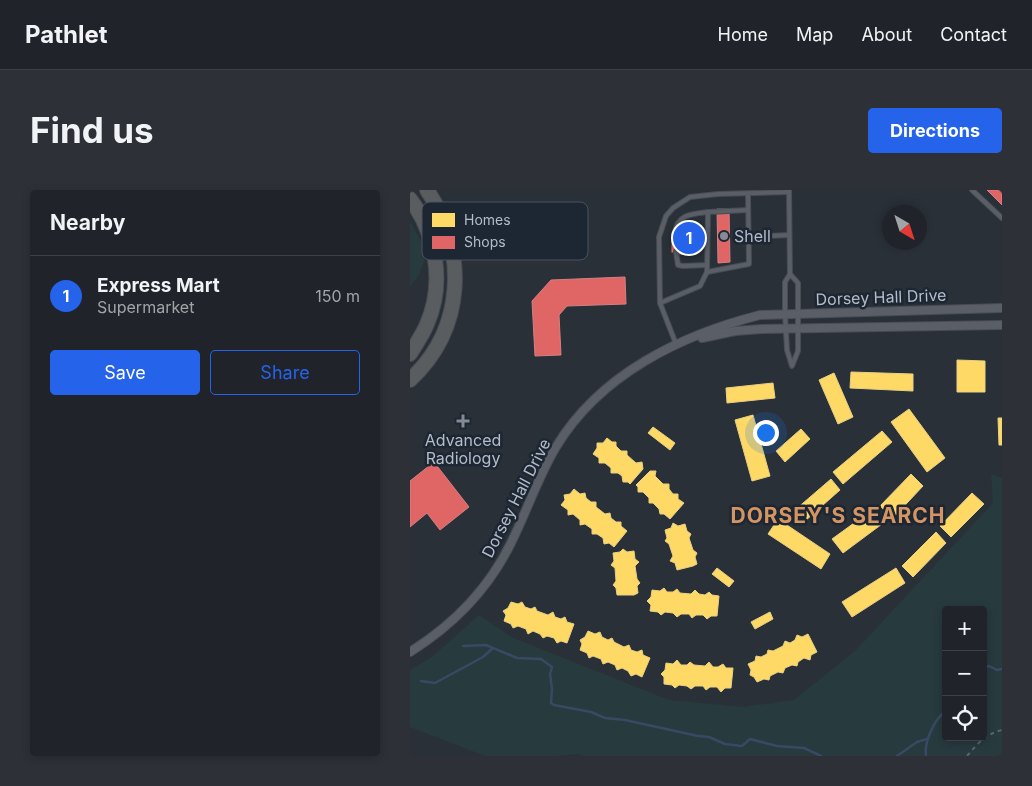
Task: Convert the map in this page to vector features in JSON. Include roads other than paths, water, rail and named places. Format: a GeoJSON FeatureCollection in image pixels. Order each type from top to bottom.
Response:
{"type":"FeatureCollection","features":[{"type":"Feature","properties":{"kind":"highway"},"geometry":{"type":"LineString","coordinates":[[427,190],[434,202]]}},
{"type":"Feature","properties":{"kind":"highway"},"geometry":{"type":"LineString","coordinates":[[410,199],[422,220]]}},
{"type":"Feature","properties":{"kind":"highway"},"geometry":{"type":"LineString","coordinates":[[410,354],[423,332],[432,310],[435,295],[435,260]]}},
{"type":"Feature","properties":{"kind":"highway"},"geometry":{"type":"LineString","coordinates":[[410,380],[427,362],[442,336],[448,320],[455,290],[454,260]]}},
{"type":"Feature","properties":{"kind":"street","name":"Dorsey Hall Drive"},"geometry":{"type":"LineString","coordinates":[[410,652],[429,640],[450,622],[470,603],[487,582],[511,544],[539,479],[557,446],[576,420],[598,396],[638,364],[676,344],[733,322],[760,315],[1002,308]]}},
{"type":"Feature","properties":{"kind":"street","name":"Dorsey Hall Drive"},"geometry":{"type":"LineString","coordinates":[[676,344],[735,331],[1002,325]]}},
{"type":"Feature","properties":{"kind":"lane"},"geometry":{"type":"LineString","coordinates":[[972,190],[1002,218]]}},
{"type":"Feature","properties":{"kind":"lane"},"geometry":{"type":"LineString","coordinates":[[676,344],[660,302],[659,237],[666,216],[673,208],[690,198],[718,192],[748,194],[789,191],[790,274],[785,282],[785,314],[787,350],[792,366],[798,352],[798,282],[790,274]]}},
{"type":"Feature","properties":{"kind":"lane"},"geometry":{"type":"LineString","coordinates":[[707,272],[749,264],[748,194]]}},
{"type":"Feature","properties":{"kind":"lane"},"geometry":{"type":"LineString","coordinates":[[675,233],[676,225],[680,219],[693,214],[748,210]]}},
{"type":"Feature","properties":{"kind":"lane"},"geometry":{"type":"LineString","coordinates":[[660,302],[700,286],[707,272],[708,212]]}},
{"type":"Feature","properties":{"kind":"lane"},"geometry":{"type":"LineString","coordinates":[[748,237],[789,235]]}},
{"type":"Feature","properties":{"kind":"lane"},"geometry":{"type":"LineString","coordinates":[[676,252],[678,265],[707,265]]}},
{"type":"Feature","properties":{"kind":"waterway"},"geometry":{"type":"LineString","coordinates":[[463,646],[486,645],[517,658],[541,659],[552,667],[550,674],[551,703],[554,705],[591,712],[605,718],[625,720],[709,737],[725,744],[742,746],[750,739],[777,746],[804,748],[821,756]]}},
{"type":"Feature","properties":{"kind":"waterway"},"geometry":{"type":"LineString","coordinates":[[421,681],[435,683],[483,657],[493,648]]}},
{"type":"Feature","properties":{"kind":"waterway"},"geometry":{"type":"LineString","coordinates":[[987,667],[997,670],[1002,669]]}},
{"type":"Feature","properties":{"kind":"waterway"},"geometry":{"type":"LineString","coordinates":[[926,756],[931,731],[942,715]]}},
{"type":"Feature","properties":{"kind":"waterway"},"geometry":{"type":"LineString","coordinates":[[897,756],[917,742],[927,739]]}},
{"type":"Feature","properties":{"kind":"place","name":"Shell"},"geometry":{"type":"Point","coordinates":[724,236]}},
{"type":"Feature","properties":{"kind":"place","name":"Express Mart"},"geometry":{"type":"Point","coordinates":[689,238]}},
{"type":"Feature","properties":{"kind":"place","name":"Advanced Radiology"},"geometry":{"type":"Point","coordinates":[463,421]}},
{"type":"Feature","properties":{"kind":"district","name":"DORSEY'S SEARCH"},"geometry":{"type":"Point","coordinates":[838,515]}}]}
